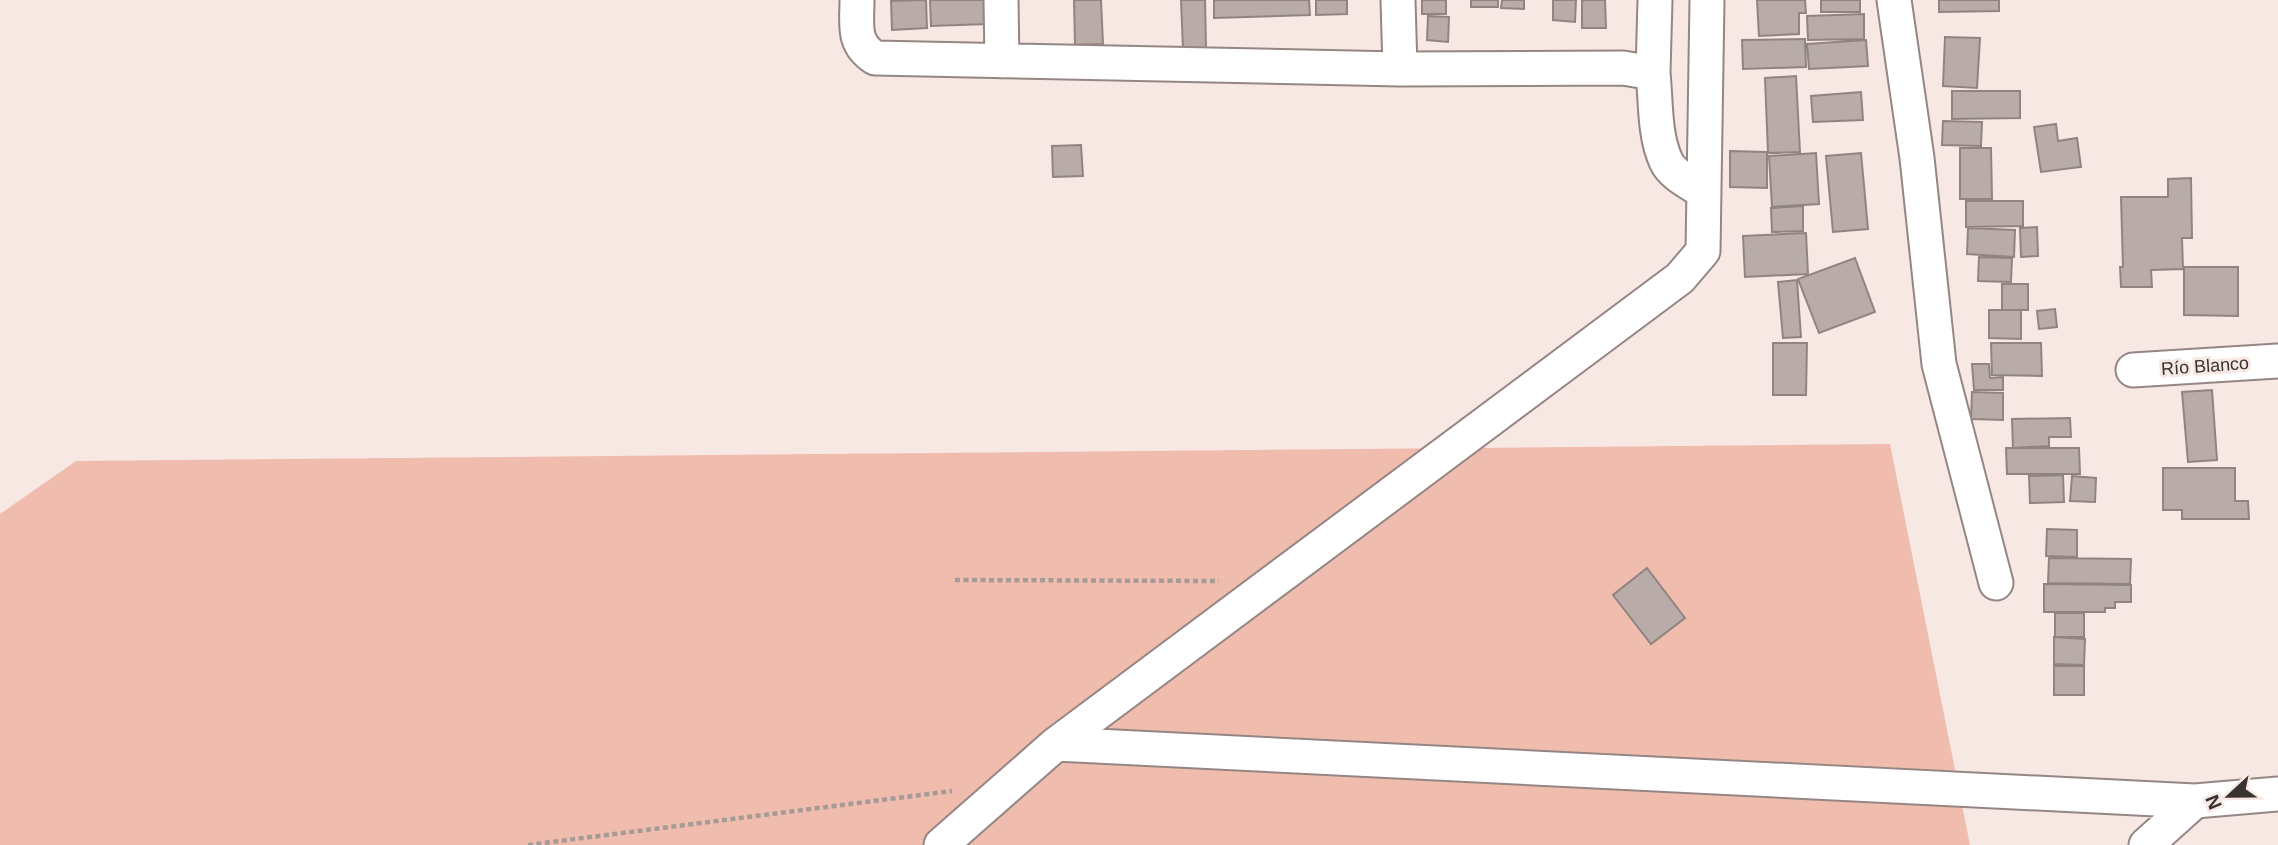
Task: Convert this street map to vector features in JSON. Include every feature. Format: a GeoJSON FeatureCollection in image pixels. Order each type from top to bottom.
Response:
{"type":"FeatureCollection","features":[{"type":"Feature","properties":{"kind":"street"},"geometry":{"type":"LineString","coordinates":[[857,0],[858,39],[865,51],[876,58],[1400,69],[1623,68],[1653,73]]}},
{"type":"Feature","properties":{"kind":"street"},"geometry":{"type":"LineString","coordinates":[[1001,0],[1002,61]]}},
{"type":"Feature","properties":{"kind":"street"},"geometry":{"type":"LineString","coordinates":[[1398,0],[1400,69]]}},
{"type":"Feature","properties":{"kind":"street"},"geometry":{"type":"LineString","coordinates":[[1656,0],[1653,73],[1659,135],[1666,163],[1704,192]]}},
{"type":"Feature","properties":{"kind":"street"},"geometry":{"type":"LineString","coordinates":[[941,845],[1056,744],[1680,278],[1703,251],[1707,0]]}},
{"type":"Feature","properties":{"kind":"street"},"geometry":{"type":"LineString","coordinates":[[1894,0],[1917,158],[1939,364],[1996,583]]}},
{"type":"Feature","properties":{"kind":"street","name":"Río Blanco"},"geometry":{"type":"LineString","coordinates":[[2133,370],[2278,361]]}},
{"type":"Feature","properties":{"kind":"street"},"geometry":{"type":"LineString","coordinates":[[1056,744],[2195,801],[2278,794]]}},
{"type":"Feature","properties":{"kind":"street"},"geometry":{"type":"LineString","coordinates":[[2146,845],[2195,801]]}},
{"type":"Feature","properties":{"kind":"path"},"geometry":{"type":"LineString","coordinates":[[955,580],[1220,582]]}},
{"type":"Feature","properties":{"kind":"path"},"geometry":{"type":"LineString","coordinates":[[528,845],[957,790]]}},
{"type":"Feature","properties":{"kind":"shaded area"},"geometry":{"type":"Polygon","coordinates":[[[1890,444],[1970,845],[0,845],[0,514],[76,461],[1890,444]]]}},
{"type":"Feature","properties":{"kind":"building"},"geometry":{"type":"Polygon","coordinates":[[[926,0],[927,28],[892,30],[891,1],[926,0]]]}},
{"type":"Feature","properties":{"kind":"building"},"geometry":{"type":"Polygon","coordinates":[[[930,0],[987,0],[987,24],[931,26],[930,0]]]}},
{"type":"Feature","properties":{"kind":"building"},"geometry":{"type":"Polygon","coordinates":[[[1074,0],[1101,0],[1103,44],[1075,45],[1074,0]]]}},
{"type":"Feature","properties":{"kind":"building"},"geometry":{"type":"Polygon","coordinates":[[[1181,0],[1205,0],[1206,48],[1183,49],[1181,0]]]}},
{"type":"Feature","properties":{"kind":"building"},"geometry":{"type":"Polygon","coordinates":[[[1214,0],[1309,0],[1310,15],[1214,18],[1214,0]]]}},
{"type":"Feature","properties":{"kind":"building"},"geometry":{"type":"Polygon","coordinates":[[[1316,0],[1347,0],[1347,14],[1316,15],[1316,0]]]}},
{"type":"Feature","properties":{"kind":"building"},"geometry":{"type":"Polygon","coordinates":[[[1422,0],[1446,0],[1446,14],[1422,14],[1422,0]]]}},
{"type":"Feature","properties":{"kind":"building"},"geometry":{"type":"Polygon","coordinates":[[[1471,0],[1498,0],[1498,7],[1471,7],[1471,0]]]}},
{"type":"Feature","properties":{"kind":"building"},"geometry":{"type":"Polygon","coordinates":[[[1502,0],[1524,0],[1524,9],[1501,8],[1502,0]]]}},
{"type":"Feature","properties":{"kind":"building"},"geometry":{"type":"Polygon","coordinates":[[[1553,0],[1576,0],[1575,22],[1553,20],[1553,0]]]}},
{"type":"Feature","properties":{"kind":"building"},"geometry":{"type":"Polygon","coordinates":[[[1582,0],[1605,0],[1606,28],[1582,28],[1582,0]]]}},
{"type":"Feature","properties":{"kind":"building"},"geometry":{"type":"Polygon","coordinates":[[[1757,0],[1805,0],[1806,13],[1799,13],[1799,34],[1759,36],[1757,0]]]}},
{"type":"Feature","properties":{"kind":"building"},"geometry":{"type":"Polygon","coordinates":[[[1821,0],[1860,0],[1860,12],[1821,12],[1821,0]]]}},
{"type":"Feature","properties":{"kind":"building"},"geometry":{"type":"Polygon","coordinates":[[[1939,0],[1999,0],[1999,11],[1939,12],[1939,0]]]}},
{"type":"Feature","properties":{"kind":"building"},"geometry":{"type":"Polygon","coordinates":[[[1864,14],[1864,39],[1808,40],[1807,16],[1864,14]]]}},
{"type":"Feature","properties":{"kind":"building"},"geometry":{"type":"Polygon","coordinates":[[[1428,16],[1449,17],[1448,42],[1427,40],[1428,16]]]}},
{"type":"Feature","properties":{"kind":"building"},"geometry":{"type":"Polygon","coordinates":[[[1945,37],[1980,38],[1977,88],[1943,86],[1945,37]]]}},
{"type":"Feature","properties":{"kind":"building"},"geometry":{"type":"Polygon","coordinates":[[[1805,39],[1806,67],[1743,69],[1742,40],[1805,39]]]}},
{"type":"Feature","properties":{"kind":"building"},"geometry":{"type":"Polygon","coordinates":[[[1866,40],[1868,66],[1809,69],[1807,44],[1866,40]]]}},
{"type":"Feature","properties":{"kind":"building"},"geometry":{"type":"Polygon","coordinates":[[[1796,76],[1800,152],[1768,153],[1765,78],[1796,76]]]}},
{"type":"Feature","properties":{"kind":"building"},"geometry":{"type":"Polygon","coordinates":[[[1952,91],[2020,91],[2020,118],[1952,119],[1952,91]]]}},
{"type":"Feature","properties":{"kind":"building"},"geometry":{"type":"Polygon","coordinates":[[[1861,92],[1863,120],[1813,122],[1811,96],[1861,92]]]}},
{"type":"Feature","properties":{"kind":"building"},"geometry":{"type":"Polygon","coordinates":[[[1943,121],[1982,122],[1981,146],[1942,145],[1943,121]]]}},
{"type":"Feature","properties":{"kind":"building"},"geometry":{"type":"Polygon","coordinates":[[[2056,124],[2058,141],[2077,138],[2081,167],[2041,172],[2034,127],[2056,124]]]}},
{"type":"Feature","properties":{"kind":"building"},"geometry":{"type":"Polygon","coordinates":[[[1081,145],[1083,176],[1053,177],[1052,146],[1081,145]]]}},
{"type":"Feature","properties":{"kind":"building"},"geometry":{"type":"Polygon","coordinates":[[[1960,148],[1991,148],[1992,199],[1960,199],[1960,148]]]}},
{"type":"Feature","properties":{"kind":"building"},"geometry":{"type":"Polygon","coordinates":[[[1730,151],[1767,152],[1767,188],[1730,187],[1730,151]]]}},
{"type":"Feature","properties":{"kind":"building"},"geometry":{"type":"Polygon","coordinates":[[[1816,153],[1819,204],[1772,207],[1769,156],[1816,153]]]}},
{"type":"Feature","properties":{"kind":"building"},"geometry":{"type":"Polygon","coordinates":[[[1861,153],[1868,229],[1833,232],[1826,156],[1861,153]]]}},
{"type":"Feature","properties":{"kind":"building"},"geometry":{"type":"Polygon","coordinates":[[[2191,178],[2192,238],[2182,238],[2183,269],[2151,270],[2152,287],[2121,287],[2121,197],[2168,197],[2168,179],[2191,178]]]}},
{"type":"Feature","properties":{"kind":"building"},"geometry":{"type":"Polygon","coordinates":[[[1966,201],[2023,201],[2023,226],[1966,227],[1966,201]]]}},
{"type":"Feature","properties":{"kind":"building"},"geometry":{"type":"Polygon","coordinates":[[[1803,206],[1803,231],[1772,232],[1771,208],[1803,206]]]}},
{"type":"Feature","properties":{"kind":"building"},"geometry":{"type":"Polygon","coordinates":[[[2037,227],[2038,256],[2021,257],[2020,228],[2037,227]]]}},
{"type":"Feature","properties":{"kind":"building"},"geometry":{"type":"Polygon","coordinates":[[[1968,228],[2015,230],[2014,257],[1967,254],[1968,228]]]}},
{"type":"Feature","properties":{"kind":"building"},"geometry":{"type":"Polygon","coordinates":[[[1806,233],[1808,274],[1745,277],[1743,236],[1806,233]]]}},
{"type":"Feature","properties":{"kind":"building"},"geometry":{"type":"Polygon","coordinates":[[[1979,257],[2012,258],[2011,282],[1978,281],[1979,257]]]}},
{"type":"Feature","properties":{"kind":"building"},"geometry":{"type":"Polygon","coordinates":[[[1855,258],[1875,312],[1819,333],[1798,279],[1855,258]]]}},
{"type":"Feature","properties":{"kind":"building"},"geometry":{"type":"Polygon","coordinates":[[[2184,267],[2238,267],[2238,316],[2184,315],[2184,267]]]}},
{"type":"Feature","properties":{"kind":"building"},"geometry":{"type":"Polygon","coordinates":[[[1797,280],[1801,337],[1783,338],[1778,282],[1797,280]]]}},
{"type":"Feature","properties":{"kind":"building"},"geometry":{"type":"Polygon","coordinates":[[[2002,284],[2028,284],[2028,310],[2002,310],[2002,284]]]}},
{"type":"Feature","properties":{"kind":"building"},"geometry":{"type":"Polygon","coordinates":[[[2055,309],[2057,327],[2039,329],[2037,311],[2055,309]]]}},
{"type":"Feature","properties":{"kind":"building"},"geometry":{"type":"Polygon","coordinates":[[[1989,310],[2021,310],[2021,339],[1989,338],[1989,310]]]}},
{"type":"Feature","properties":{"kind":"building"},"geometry":{"type":"Polygon","coordinates":[[[1773,343],[1807,343],[1806,395],[1773,395],[1773,343]]]}},
{"type":"Feature","properties":{"kind":"building"},"geometry":{"type":"Polygon","coordinates":[[[1991,343],[2041,343],[2042,376],[1992,375],[1991,343]]]}},
{"type":"Feature","properties":{"kind":"building"},"geometry":{"type":"Polygon","coordinates":[[[1972,364],[1989,364],[1990,378],[2003,377],[2003,390],[1974,390],[1972,364]]]}},
{"type":"Feature","properties":{"kind":"building"},"geometry":{"type":"Polygon","coordinates":[[[2212,390],[2217,460],[2188,462],[2182,392],[2212,390]]]}},
{"type":"Feature","properties":{"kind":"building"},"geometry":{"type":"Polygon","coordinates":[[[1972,392],[2003,393],[2003,420],[1971,419],[1972,392]]]}},
{"type":"Feature","properties":{"kind":"building"},"geometry":{"type":"Polygon","coordinates":[[[2070,418],[2071,437],[2049,437],[2049,446],[2013,448],[2012,419],[2070,418]]]}},
{"type":"Feature","properties":{"kind":"building"},"geometry":{"type":"Polygon","coordinates":[[[2006,448],[2079,448],[2080,474],[2007,474],[2006,448]]]}},
{"type":"Feature","properties":{"kind":"building"},"geometry":{"type":"Polygon","coordinates":[[[2163,468],[2235,468],[2235,501],[2248,501],[2249,519],[2182,519],[2182,510],[2163,510],[2163,468]]]}},
{"type":"Feature","properties":{"kind":"building"},"geometry":{"type":"Polygon","coordinates":[[[2063,475],[2064,502],[2030,503],[2029,476],[2063,475]]]}},
{"type":"Feature","properties":{"kind":"building"},"geometry":{"type":"Polygon","coordinates":[[[2072,476],[2096,478],[2095,502],[2070,501],[2072,476]]]}},
{"type":"Feature","properties":{"kind":"building"},"geometry":{"type":"Polygon","coordinates":[[[2047,529],[2077,530],[2077,557],[2046,556],[2047,529]]]}},
{"type":"Feature","properties":{"kind":"building"},"geometry":{"type":"Polygon","coordinates":[[[2049,558],[2131,559],[2130,584],[2048,583],[2049,558]]]}},
{"type":"Feature","properties":{"kind":"building"},"geometry":{"type":"Polygon","coordinates":[[[1647,568],[1685,618],[1651,644],[1613,595],[1647,568]]]}},
{"type":"Feature","properties":{"kind":"building"},"geometry":{"type":"Polygon","coordinates":[[[2044,584],[2131,585],[2131,602],[2115,602],[2115,608],[2105,608],[2105,612],[2044,612],[2044,584]]]}},
{"type":"Feature","properties":{"kind":"building"},"geometry":{"type":"Polygon","coordinates":[[[2055,613],[2084,613],[2084,637],[2055,637],[2055,613]]]}},
{"type":"Feature","properties":{"kind":"building"},"geometry":{"type":"Polygon","coordinates":[[[2054,637],[2085,639],[2084,665],[2054,664],[2054,637]]]}},
{"type":"Feature","properties":{"kind":"building"},"geometry":{"type":"Polygon","coordinates":[[[2054,666],[2084,666],[2084,695],[2054,695],[2054,666]]]}}]}
